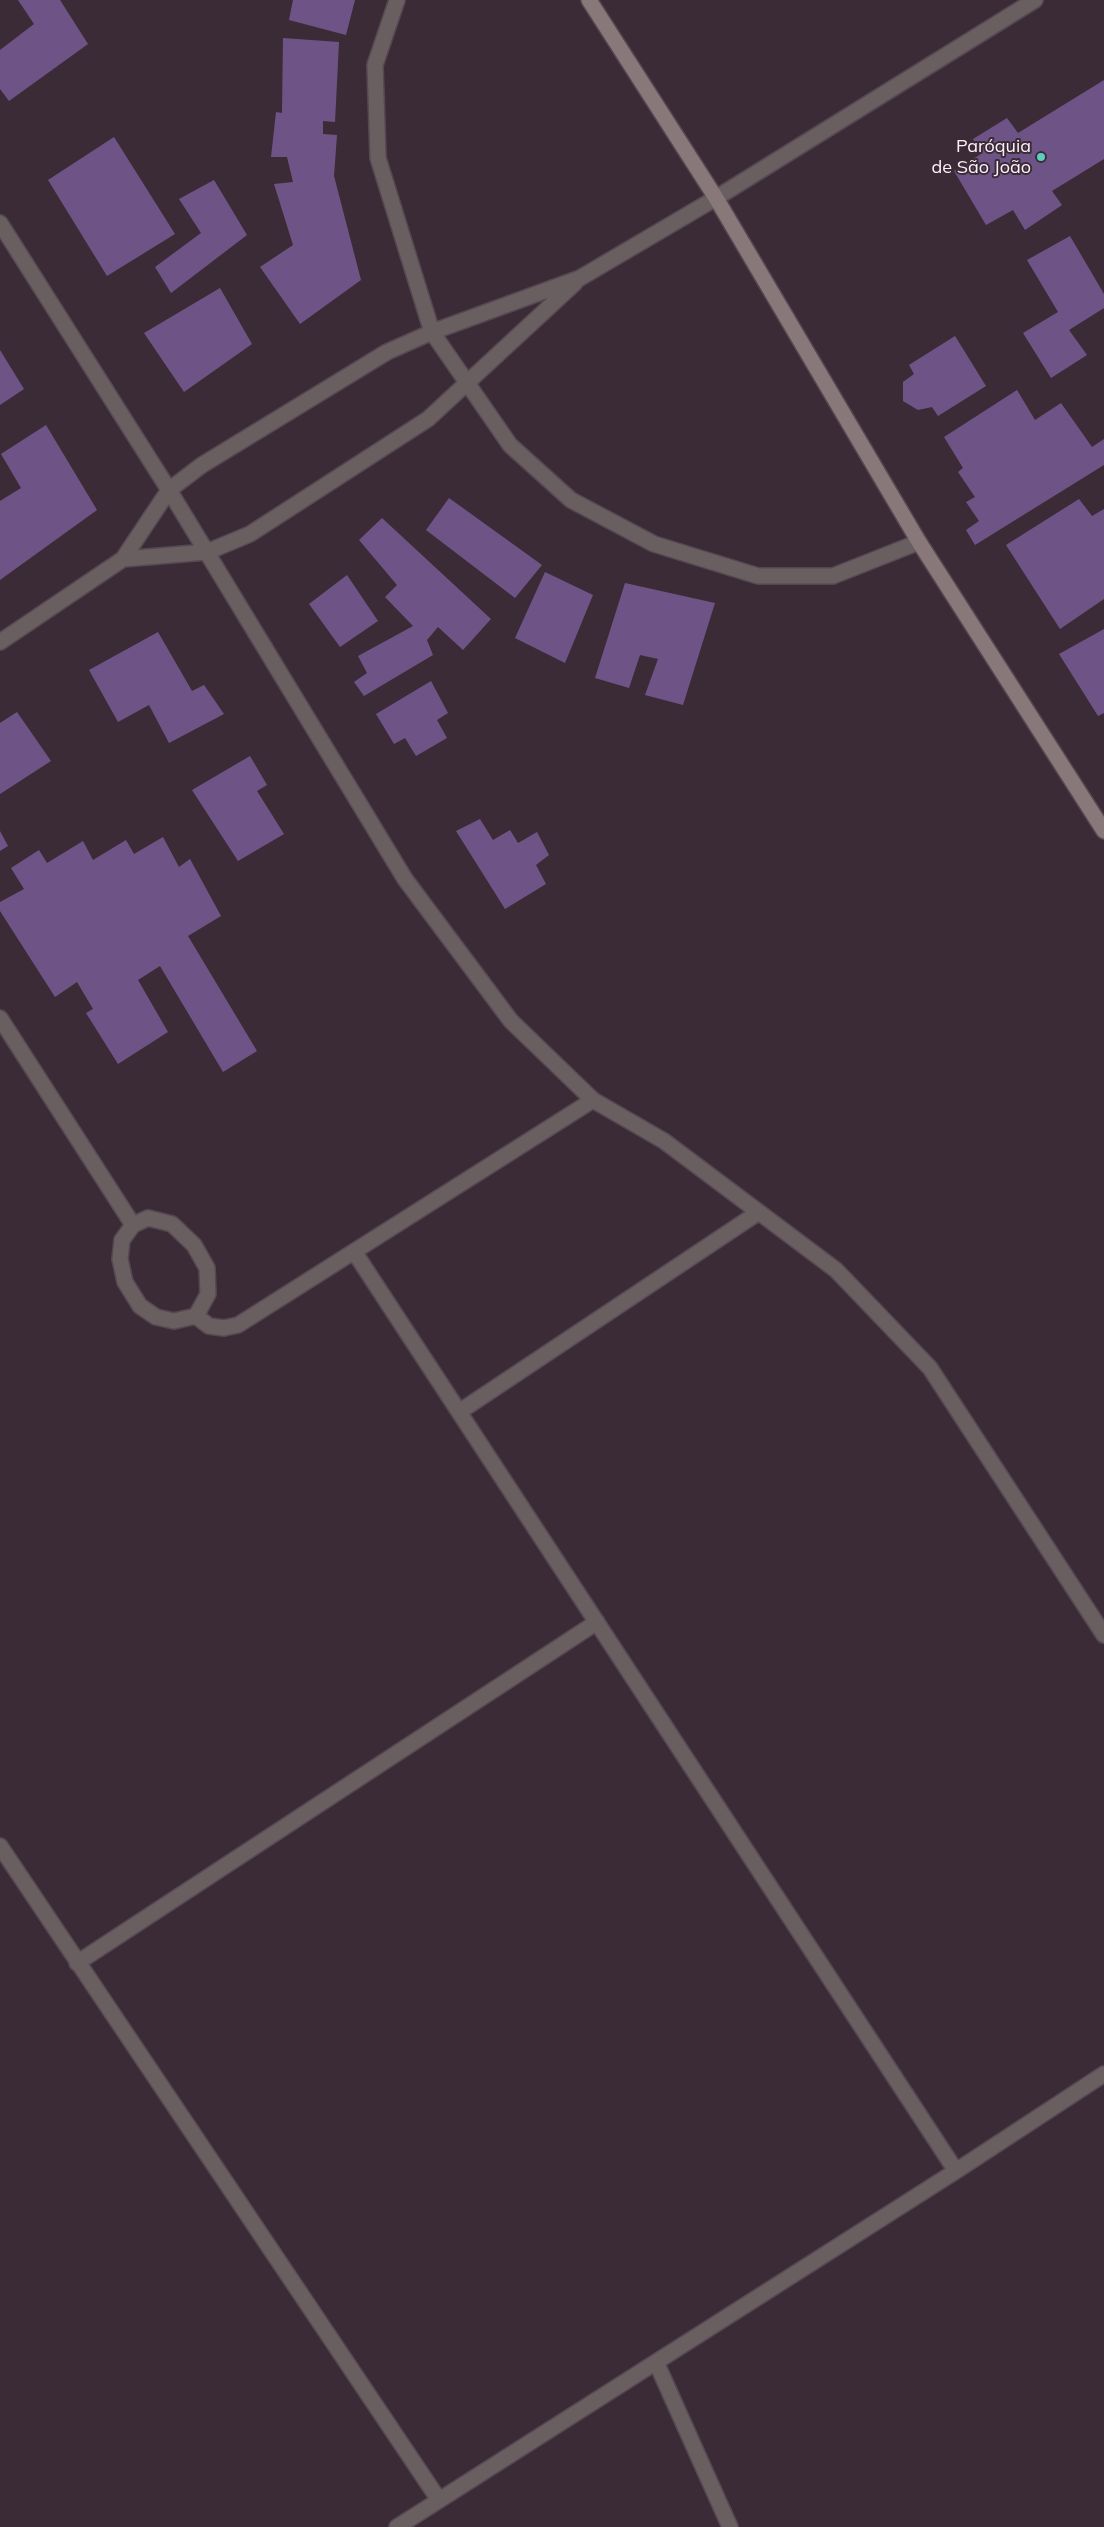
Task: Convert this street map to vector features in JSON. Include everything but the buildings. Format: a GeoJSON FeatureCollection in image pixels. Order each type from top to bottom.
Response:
{"type":"FeatureCollection","features":[{"type":"Feature","properties":{"kind":"street"},"geometry":{"type":"LineString","coordinates":[[397,0],[375,65],[378,158],[432,332],[510,445],[570,500],[654,544],[758,576],[833,576],[919,542]]}},
{"type":"Feature","properties":{"kind":"street"},"geometry":{"type":"LineString","coordinates":[[589,0],[716,198],[919,542],[1104,831]]}},
{"type":"Feature","properties":{"kind":"street"},"geometry":{"type":"LineString","coordinates":[[0,642],[123,559],[169,490],[202,465],[387,352],[432,332],[580,278],[716,198],[1035,0]]}},
{"type":"Feature","properties":{"kind":"street"},"geometry":{"type":"LineString","coordinates":[[0,223],[169,490],[405,879],[511,1020],[593,1100],[664,1141],[836,1270],[930,1368],[1104,1635]]}},
{"type":"Feature","properties":{"kind":"street"},"geometry":{"type":"LineString","coordinates":[[123,559],[207,552],[250,534],[428,420],[580,278]]}},
{"type":"Feature","properties":{"kind":"street"},"geometry":{"type":"LineString","coordinates":[[0,1018],[133,1225]]}},
{"type":"Feature","properties":{"kind":"street"},"geometry":{"type":"LineString","coordinates":[[196,1316],[209,1326],[224,1328],[238,1325],[355,1253],[593,1100]]}},
{"type":"Feature","properties":{"kind":"street"},"geometry":{"type":"LineString","coordinates":[[459,1412],[759,1212]]}},
{"type":"Feature","properties":{"kind":"street"},"geometry":{"type":"LineString","coordinates":[[148,1218],[172,1224],[194,1245],[208,1268],[208,1294],[196,1316],[174,1321],[156,1317],[140,1306],[125,1282],[120,1259],[122,1240],[133,1225],[148,1218]]}},
{"type":"Feature","properties":{"kind":"street"},"geometry":{"type":"LineString","coordinates":[[355,1253],[956,2171]]}},
{"type":"Feature","properties":{"kind":"street"},"geometry":{"type":"LineString","coordinates":[[76,1963],[597,1622]]}},
{"type":"Feature","properties":{"kind":"street"},"geometry":{"type":"LineString","coordinates":[[0,1846],[76,1963],[440,2500]]}},
{"type":"Feature","properties":{"kind":"street"},"geometry":{"type":"LineString","coordinates":[[397,2527],[956,2171],[1104,2074]]}},
{"type":"Feature","properties":{"kind":"street"},"geometry":{"type":"LineString","coordinates":[[656,2362],[729,2527]]}},
{"type":"Feature","properties":{"kind":"place","name":"Paróquia de São João"},"geometry":{"type":"Point","coordinates":[1041,157]}}]}
